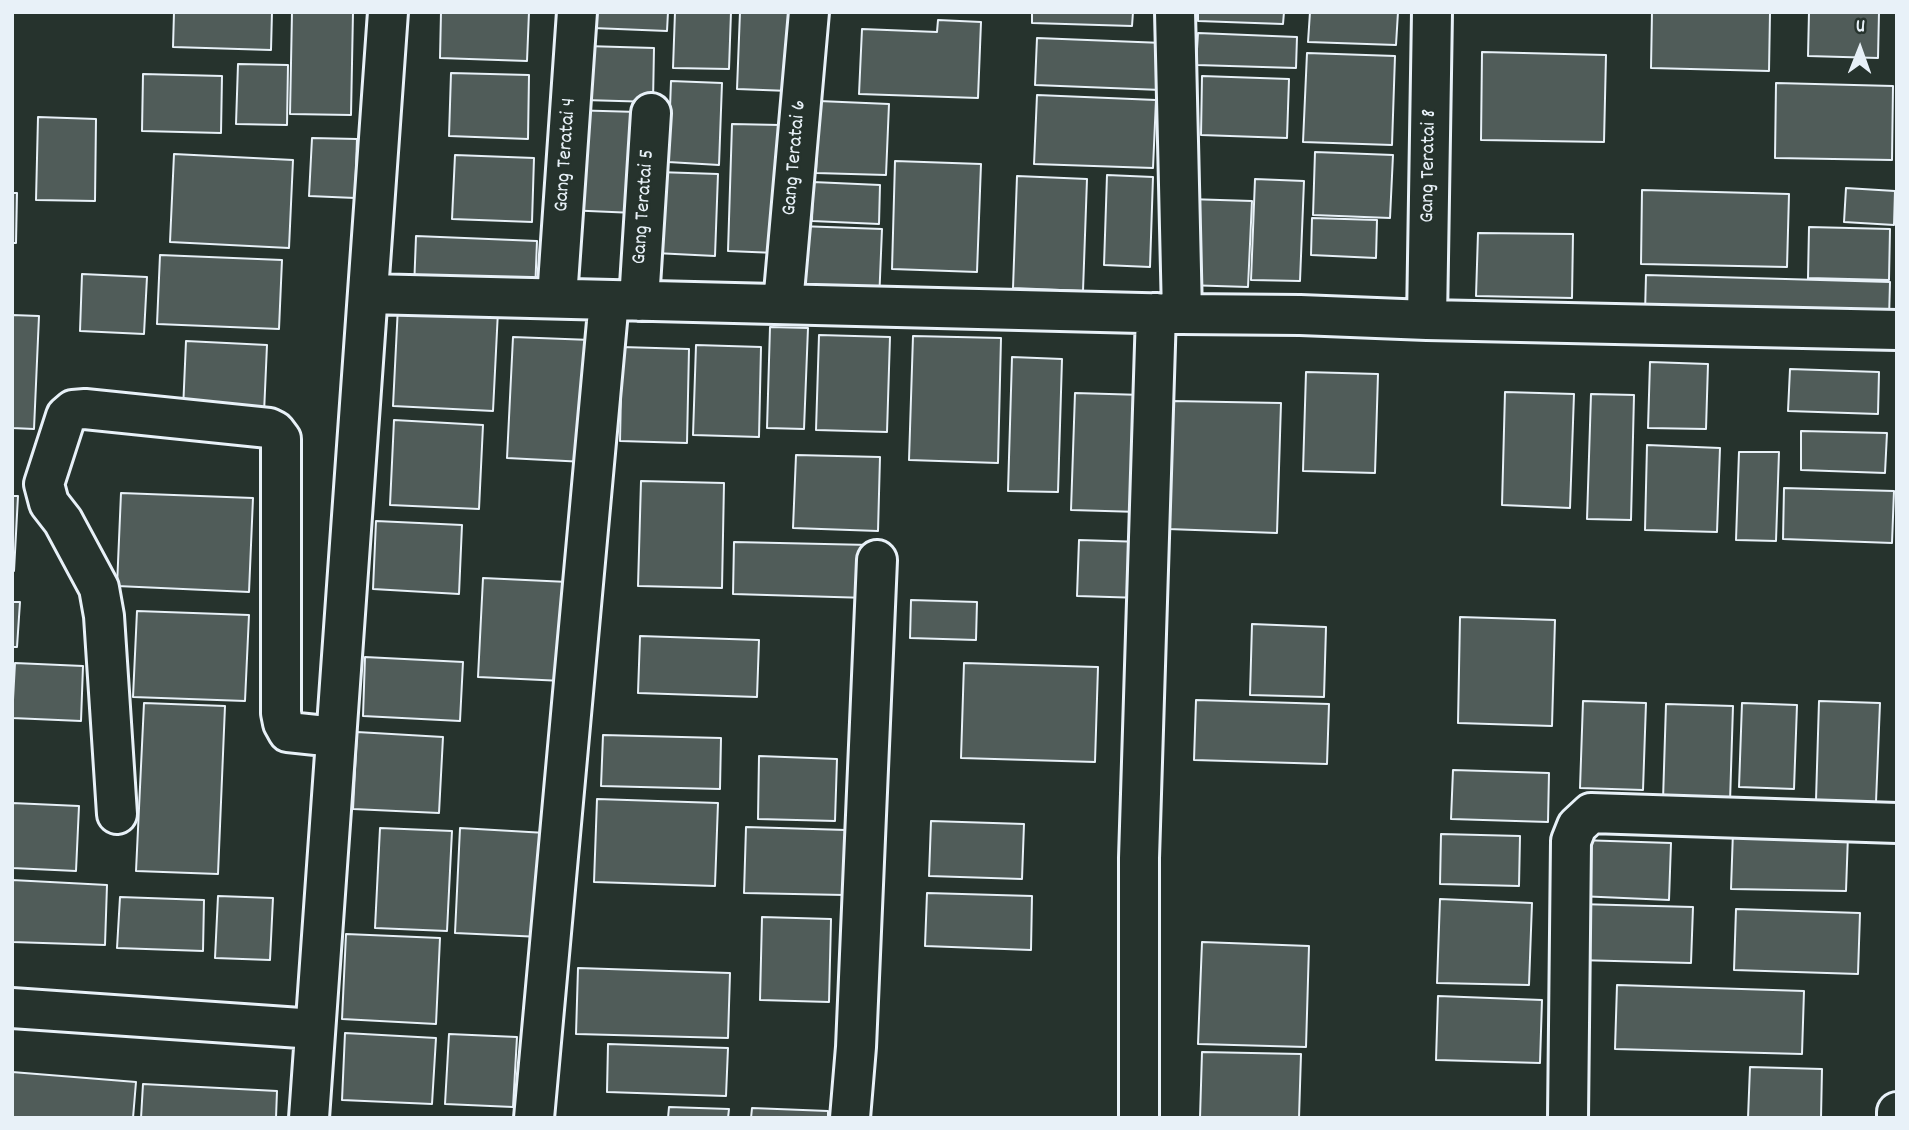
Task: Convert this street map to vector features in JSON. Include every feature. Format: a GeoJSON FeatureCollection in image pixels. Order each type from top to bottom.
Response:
{"type":"FeatureCollection","features":[{"type":"Feature","properties":{"kind":"street"},"geometry":{"type":"LineString","coordinates":[[309,1118],[388,12]]}},
{"type":"Feature","properties":{"kind":"street","name":"Gang Teratai 4"},"geometry":{"type":"LineString","coordinates":[[557,298],[577,12]]}},
{"type":"Feature","properties":{"kind":"street","name":"Gang Teratai 6"},"geometry":{"type":"LineString","coordinates":[[783,304],[809,12]]}},
{"type":"Feature","properties":{"kind":"street"},"geometry":{"type":"LineString","coordinates":[[1139,1118],[1139,859],[1169,314],[1175,12]]}},
{"type":"Feature","properties":{"kind":"street","name":"Gang Teratai 8"},"geometry":{"type":"LineString","coordinates":[[1427,320],[1432,12]]}},
{"type":"Feature","properties":{"kind":"street","name":"Gang Teratai 5"},"geometry":{"type":"LineString","coordinates":[[534,1118],[624,300],[651,113]]}},
{"type":"Feature","properties":{"kind":"street"},"geometry":{"type":"LineString","coordinates":[[368,294],[1897,330]]}},
{"type":"Feature","properties":{"kind":"street"},"geometry":{"type":"LineString","coordinates":[[117,814],[104,616],[99,588],[63,521],[49,503],[44,484],[66,416],[72,410],[85,409],[269,428],[277,433],[281,439],[281,713],[288,732],[335,737]]}},
{"type":"Feature","properties":{"kind":"street"},"geometry":{"type":"LineString","coordinates":[[850,1118],[856,1047],[877,560]]}},
{"type":"Feature","properties":{"kind":"street"},"geometry":{"type":"LineString","coordinates":[[1568,1118],[1572,841],[1577,826],[1591,813],[1897,823]]}},
{"type":"Feature","properties":{"kind":"street"},"geometry":{"type":"LineString","coordinates":[[12,1008],[315,1029]]}},
{"type":"Feature","properties":{"kind":"street"},"geometry":{"type":"LineString","coordinates":[[1897,1112],[1897,1118]]}},
{"type":"Feature","properties":{"kind":"building"},"geometry":{"type":"Polygon","coordinates":[[[174,12],[272,12],[271,50],[173,47],[174,12]]]}},
{"type":"Feature","properties":{"kind":"building"},"geometry":{"type":"Polygon","coordinates":[[[292,12],[353,12],[351,115],[290,114],[292,12]]]}},
{"type":"Feature","properties":{"kind":"building"},"geometry":{"type":"Polygon","coordinates":[[[441,12],[529,12],[527,61],[440,58],[441,12]]]}},
{"type":"Feature","properties":{"kind":"building"},"geometry":{"type":"Polygon","coordinates":[[[594,12],[668,12],[667,31],[593,28],[594,12]]]}},
{"type":"Feature","properties":{"kind":"building"},"geometry":{"type":"Polygon","coordinates":[[[675,12],[731,12],[729,69],[673,68],[675,12]]]}},
{"type":"Feature","properties":{"kind":"building"},"geometry":{"type":"Polygon","coordinates":[[[740,12],[791,12],[789,91],[737,89],[740,12]]]}},
{"type":"Feature","properties":{"kind":"building"},"geometry":{"type":"Polygon","coordinates":[[[1032,12],[1133,12],[1132,26],[1032,23],[1032,12]]]}},
{"type":"Feature","properties":{"kind":"building"},"geometry":{"type":"Polygon","coordinates":[[[1198,12],[1284,12],[1283,24],[1198,21],[1198,12]]]}},
{"type":"Feature","properties":{"kind":"building"},"geometry":{"type":"Polygon","coordinates":[[[1310,12],[1398,12],[1396,45],[1308,42],[1310,12]]]}},
{"type":"Feature","properties":{"kind":"building"},"geometry":{"type":"Polygon","coordinates":[[[1652,12],[1770,13],[1769,71],[1651,68],[1652,12]]]}},
{"type":"Feature","properties":{"kind":"building"},"geometry":{"type":"Polygon","coordinates":[[[1809,12],[1879,12],[1878,58],[1808,56],[1809,12]]]}},
{"type":"Feature","properties":{"kind":"building"},"geometry":{"type":"Polygon","coordinates":[[[938,20],[981,22],[978,98],[859,94],[862,29],[937,32],[938,20]]]}},
{"type":"Feature","properties":{"kind":"building"},"geometry":{"type":"Polygon","coordinates":[[[1198,33],[1297,37],[1296,68],[1196,65],[1198,33]]]}},
{"type":"Feature","properties":{"kind":"building"},"geometry":{"type":"Polygon","coordinates":[[[1037,38],[1163,43],[1161,90],[1035,85],[1037,38]]]}},
{"type":"Feature","properties":{"kind":"building"},"geometry":{"type":"Polygon","coordinates":[[[586,46],[654,48],[653,102],[584,100],[586,46]]]}},
{"type":"Feature","properties":{"kind":"building"},"geometry":{"type":"Polygon","coordinates":[[[1482,52],[1606,55],[1604,142],[1481,140],[1482,52]]]}},
{"type":"Feature","properties":{"kind":"building"},"geometry":{"type":"Polygon","coordinates":[[[1307,53],[1395,56],[1392,145],[1303,142],[1307,53]]]}},
{"type":"Feature","properties":{"kind":"building"},"geometry":{"type":"Polygon","coordinates":[[[238,64],[288,65],[287,125],[236,124],[238,64]]]}},
{"type":"Feature","properties":{"kind":"building"},"geometry":{"type":"Polygon","coordinates":[[[451,73],[529,75],[528,139],[449,136],[451,73]]]}},
{"type":"Feature","properties":{"kind":"building"},"geometry":{"type":"Polygon","coordinates":[[[143,74],[222,76],[221,133],[142,131],[143,74]]]}},
{"type":"Feature","properties":{"kind":"building"},"geometry":{"type":"Polygon","coordinates":[[[1202,76],[1289,79],[1287,138],[1201,135],[1202,76]]]}},
{"type":"Feature","properties":{"kind":"building"},"geometry":{"type":"Polygon","coordinates":[[[671,81],[722,83],[719,165],[668,162],[671,81]]]}},
{"type":"Feature","properties":{"kind":"building"},"geometry":{"type":"Polygon","coordinates":[[[1776,83],[1893,86],[1892,160],[1775,158],[1776,83]]]}},
{"type":"Feature","properties":{"kind":"building"},"geometry":{"type":"Polygon","coordinates":[[[1037,95],[1156,100],[1153,168],[1034,164],[1037,95]]]}},
{"type":"Feature","properties":{"kind":"building"},"geometry":{"type":"Polygon","coordinates":[[[819,101],[889,104],[886,175],[816,173],[819,101]]]}},
{"type":"Feature","properties":{"kind":"building"},"geometry":{"type":"Polygon","coordinates":[[[568,110],[638,112],[635,213],[565,210],[568,110]]]}},
{"type":"Feature","properties":{"kind":"building"},"geometry":{"type":"Polygon","coordinates":[[[38,117],[96,119],[95,201],[36,200],[38,117]]]}},
{"type":"Feature","properties":{"kind":"building"},"geometry":{"type":"Polygon","coordinates":[[[732,124],[780,125],[776,253],[728,251],[732,124]]]}},
{"type":"Feature","properties":{"kind":"building"},"geometry":{"type":"Polygon","coordinates":[[[312,138],[357,139],[355,198],[309,196],[312,138]]]}},
{"type":"Feature","properties":{"kind":"building"},"geometry":{"type":"Polygon","coordinates":[[[1315,152],[1393,155],[1390,218],[1313,215],[1315,152]]]}},
{"type":"Feature","properties":{"kind":"building"},"geometry":{"type":"Polygon","coordinates":[[[174,154],[293,160],[289,248],[170,242],[174,154]]]}},
{"type":"Feature","properties":{"kind":"building"},"geometry":{"type":"Polygon","coordinates":[[[455,155],[534,158],[532,222],[452,219],[455,155]]]}},
{"type":"Feature","properties":{"kind":"building"},"geometry":{"type":"Polygon","coordinates":[[[895,161],[981,164],[977,272],[892,269],[895,161]]]}},
{"type":"Feature","properties":{"kind":"building"},"geometry":{"type":"Polygon","coordinates":[[[658,172],[718,174],[715,256],[655,253],[658,172]]]}},
{"type":"Feature","properties":{"kind":"building"},"geometry":{"type":"Polygon","coordinates":[[[1107,175],[1153,177],[1150,267],[1104,265],[1107,175]]]}},
{"type":"Feature","properties":{"kind":"building"},"geometry":{"type":"Polygon","coordinates":[[[1017,176],[1087,179],[1083,291],[1013,288],[1017,176]]]}},
{"type":"Feature","properties":{"kind":"building"},"geometry":{"type":"Polygon","coordinates":[[[1255,179],[1304,181],[1300,281],[1251,280],[1255,179]]]}},
{"type":"Feature","properties":{"kind":"building"},"geometry":{"type":"Polygon","coordinates":[[[813,182],[880,185],[879,224],[812,221],[813,182]]]}},
{"type":"Feature","properties":{"kind":"building"},"geometry":{"type":"Polygon","coordinates":[[[1846,188],[1895,191],[1894,225],[1844,222],[1846,188]]]}},
{"type":"Feature","properties":{"kind":"building"},"geometry":{"type":"Polygon","coordinates":[[[1642,190],[1789,194],[1787,267],[1641,264],[1642,190]]]}},
{"type":"Feature","properties":{"kind":"building"},"geometry":{"type":"Polygon","coordinates":[[[12,193],[17,193],[16,243],[12,243],[12,193]]]}},
{"type":"Feature","properties":{"kind":"building"},"geometry":{"type":"Polygon","coordinates":[[[1188,199],[1252,201],[1248,287],[1185,285],[1188,199]]]}},
{"type":"Feature","properties":{"kind":"building"},"geometry":{"type":"Polygon","coordinates":[[[1312,218],[1377,220],[1376,258],[1311,255],[1312,218]]]}},
{"type":"Feature","properties":{"kind":"building"},"geometry":{"type":"Polygon","coordinates":[[[799,226],[882,229],[879,302],[796,299],[799,226]]]}},
{"type":"Feature","properties":{"kind":"building"},"geometry":{"type":"Polygon","coordinates":[[[1809,227],[1890,229],[1889,280],[1808,278],[1809,227]]]}},
{"type":"Feature","properties":{"kind":"building"},"geometry":{"type":"Polygon","coordinates":[[[1478,233],[1573,234],[1572,298],[1476,296],[1478,233]]]}},
{"type":"Feature","properties":{"kind":"building"},"geometry":{"type":"Polygon","coordinates":[[[416,236],[537,241],[535,293],[414,289],[416,236]]]}},
{"type":"Feature","properties":{"kind":"building"},"geometry":{"type":"Polygon","coordinates":[[[160,255],[282,260],[279,329],[157,324],[160,255]]]}},
{"type":"Feature","properties":{"kind":"building"},"geometry":{"type":"Polygon","coordinates":[[[82,274],[147,277],[144,334],[80,331],[82,274]]]}},
{"type":"Feature","properties":{"kind":"building"},"geometry":{"type":"Polygon","coordinates":[[[1646,275],[1890,282],[1889,319],[1645,313],[1646,275]]]}},
{"type":"Feature","properties":{"kind":"building"},"geometry":{"type":"Polygon","coordinates":[[[398,306],[498,311],[493,411],[393,406],[398,306]]]}},
{"type":"Feature","properties":{"kind":"building"},"geometry":{"type":"Polygon","coordinates":[[[12,315],[39,316],[34,429],[12,428],[12,315]]]}},
{"type":"Feature","properties":{"kind":"building"},"geometry":{"type":"Polygon","coordinates":[[[770,327],[808,328],[804,429],[767,428],[770,327]]]}},
{"type":"Feature","properties":{"kind":"building"},"geometry":{"type":"Polygon","coordinates":[[[819,335],[890,337],[887,432],[816,430],[819,335]]]}},
{"type":"Feature","properties":{"kind":"building"},"geometry":{"type":"Polygon","coordinates":[[[913,336],[1001,338],[998,463],[909,460],[913,336]]]}},
{"type":"Feature","properties":{"kind":"building"},"geometry":{"type":"Polygon","coordinates":[[[513,337],[591,340],[585,462],[507,458],[513,337]]]}},
{"type":"Feature","properties":{"kind":"building"},"geometry":{"type":"Polygon","coordinates":[[[186,341],[267,345],[264,413],[183,410],[186,341]]]}},
{"type":"Feature","properties":{"kind":"building"},"geometry":{"type":"Polygon","coordinates":[[[696,345],[761,347],[759,437],[693,435],[696,345]]]}},
{"type":"Feature","properties":{"kind":"building"},"geometry":{"type":"Polygon","coordinates":[[[622,347],[689,349],[687,443],[620,441],[622,347]]]}},
{"type":"Feature","properties":{"kind":"building"},"geometry":{"type":"Polygon","coordinates":[[[1012,357],[1062,359],[1058,492],[1008,491],[1012,357]]]}},
{"type":"Feature","properties":{"kind":"building"},"geometry":{"type":"Polygon","coordinates":[[[1650,362],[1708,364],[1706,429],[1648,428],[1650,362]]]}},
{"type":"Feature","properties":{"kind":"building"},"geometry":{"type":"Polygon","coordinates":[[[1790,369],[1879,372],[1878,414],[1788,411],[1790,369]]]}},
{"type":"Feature","properties":{"kind":"building"},"geometry":{"type":"Polygon","coordinates":[[[1306,372],[1378,374],[1375,473],[1303,471],[1306,372]]]}},
{"type":"Feature","properties":{"kind":"building"},"geometry":{"type":"Polygon","coordinates":[[[1505,392],[1574,394],[1570,508],[1502,505],[1505,392]]]}},
{"type":"Feature","properties":{"kind":"building"},"geometry":{"type":"Polygon","coordinates":[[[1075,393],[1143,395],[1139,512],[1071,510],[1075,393]]]}},
{"type":"Feature","properties":{"kind":"building"},"geometry":{"type":"Polygon","coordinates":[[[1591,394],[1634,395],[1631,520],[1587,519],[1591,394]]]}},
{"type":"Feature","properties":{"kind":"building"},"geometry":{"type":"Polygon","coordinates":[[[1172,401],[1281,403],[1277,533],[1168,529],[1172,401]]]}},
{"type":"Feature","properties":{"kind":"building"},"geometry":{"type":"Polygon","coordinates":[[[394,420],[483,425],[479,509],[390,505],[394,420]]]}},
{"type":"Feature","properties":{"kind":"building"},"geometry":{"type":"Polygon","coordinates":[[[1801,431],[1887,433],[1885,473],[1801,470],[1801,431]]]}},
{"type":"Feature","properties":{"kind":"building"},"geometry":{"type":"Polygon","coordinates":[[[1647,445],[1720,448],[1717,532],[1645,530],[1647,445]]]}},
{"type":"Feature","properties":{"kind":"building"},"geometry":{"type":"Polygon","coordinates":[[[1739,452],[1779,452],[1776,541],[1736,540],[1739,452]]]}},
{"type":"Feature","properties":{"kind":"building"},"geometry":{"type":"Polygon","coordinates":[[[796,455],[880,457],[878,531],[793,528],[796,455]]]}},
{"type":"Feature","properties":{"kind":"building"},"geometry":{"type":"Polygon","coordinates":[[[641,481],[724,483],[722,588],[638,586],[641,481]]]}},
{"type":"Feature","properties":{"kind":"building"},"geometry":{"type":"Polygon","coordinates":[[[1784,488],[1894,491],[1892,543],[1783,539],[1784,488]]]}},
{"type":"Feature","properties":{"kind":"building"},"geometry":{"type":"Polygon","coordinates":[[[121,493],[253,498],[249,592],[117,586],[121,493]]]}},
{"type":"Feature","properties":{"kind":"building"},"geometry":{"type":"Polygon","coordinates":[[[12,496],[18,496],[14,571],[12,571],[12,496]]]}},
{"type":"Feature","properties":{"kind":"building"},"geometry":{"type":"Polygon","coordinates":[[[376,521],[462,525],[459,594],[373,589],[376,521]]]}},
{"type":"Feature","properties":{"kind":"building"},"geometry":{"type":"Polygon","coordinates":[[[1079,540],[1144,542],[1142,598],[1077,596],[1079,540]]]}},
{"type":"Feature","properties":{"kind":"building"},"geometry":{"type":"Polygon","coordinates":[[[734,542],[870,545],[868,598],[733,594],[734,542]]]}},
{"type":"Feature","properties":{"kind":"building"},"geometry":{"type":"Polygon","coordinates":[[[483,578],[568,582],[563,681],[478,677],[483,578]]]}},
{"type":"Feature","properties":{"kind":"building"},"geometry":{"type":"Polygon","coordinates":[[[911,600],[977,602],[976,640],[910,638],[911,600]]]}},
{"type":"Feature","properties":{"kind":"building"},"geometry":{"type":"Polygon","coordinates":[[[12,602],[20,602],[17,647],[12,647],[12,602]]]}},
{"type":"Feature","properties":{"kind":"building"},"geometry":{"type":"Polygon","coordinates":[[[137,611],[249,615],[245,701],[133,697],[137,611]]]}},
{"type":"Feature","properties":{"kind":"building"},"geometry":{"type":"Polygon","coordinates":[[[1460,617],[1555,620],[1552,726],[1458,723],[1460,617]]]}},
{"type":"Feature","properties":{"kind":"building"},"geometry":{"type":"Polygon","coordinates":[[[1252,624],[1326,627],[1324,697],[1250,695],[1252,624]]]}},
{"type":"Feature","properties":{"kind":"building"},"geometry":{"type":"Polygon","coordinates":[[[640,636],[759,640],[757,697],[638,693],[640,636]]]}},
{"type":"Feature","properties":{"kind":"building"},"geometry":{"type":"Polygon","coordinates":[[[365,657],[463,662],[460,721],[363,716],[365,657]]]}},
{"type":"Feature","properties":{"kind":"building"},"geometry":{"type":"Polygon","coordinates":[[[15,663],[83,666],[81,721],[12,718],[15,663]]]}},
{"type":"Feature","properties":{"kind":"building"},"geometry":{"type":"Polygon","coordinates":[[[964,663],[1098,667],[1095,762],[961,758],[964,663]]]}},
{"type":"Feature","properties":{"kind":"building"},"geometry":{"type":"Polygon","coordinates":[[[1196,700],[1329,704],[1327,764],[1194,760],[1196,700]]]}},
{"type":"Feature","properties":{"kind":"building"},"geometry":{"type":"Polygon","coordinates":[[[1583,701],[1646,703],[1643,790],[1580,788],[1583,701]]]}},
{"type":"Feature","properties":{"kind":"building"},"geometry":{"type":"Polygon","coordinates":[[[1819,701],[1880,703],[1876,802],[1816,800],[1819,701]]]}},
{"type":"Feature","properties":{"kind":"building"},"geometry":{"type":"Polygon","coordinates":[[[144,703],[225,706],[218,874],[136,871],[144,703]]]}},
{"type":"Feature","properties":{"kind":"building"},"geometry":{"type":"Polygon","coordinates":[[[1742,703],[1797,705],[1794,789],[1739,787],[1742,703]]]}},
{"type":"Feature","properties":{"kind":"building"},"geometry":{"type":"Polygon","coordinates":[[[1666,704],[1733,706],[1730,802],[1663,800],[1666,704]]]}},
{"type":"Feature","properties":{"kind":"building"},"geometry":{"type":"Polygon","coordinates":[[[357,732],[443,737],[439,813],[353,809],[357,732]]]}},
{"type":"Feature","properties":{"kind":"building"},"geometry":{"type":"Polygon","coordinates":[[[603,735],[721,738],[720,789],[601,786],[603,735]]]}},
{"type":"Feature","properties":{"kind":"building"},"geometry":{"type":"Polygon","coordinates":[[[759,756],[837,759],[835,821],[758,819],[759,756]]]}},
{"type":"Feature","properties":{"kind":"building"},"geometry":{"type":"Polygon","coordinates":[[[1453,770],[1549,773],[1548,822],[1451,819],[1453,770]]]}},
{"type":"Feature","properties":{"kind":"building"},"geometry":{"type":"Polygon","coordinates":[[[597,799],[718,803],[715,886],[594,882],[597,799]]]}},
{"type":"Feature","properties":{"kind":"building"},"geometry":{"type":"Polygon","coordinates":[[[12,803],[79,806],[76,871],[12,868],[12,803]]]}},
{"type":"Feature","properties":{"kind":"building"},"geometry":{"type":"Polygon","coordinates":[[[931,821],[1024,824],[1022,879],[929,876],[931,821]]]}},
{"type":"Feature","properties":{"kind":"building"},"geometry":{"type":"Polygon","coordinates":[[[746,827],[846,830],[844,895],[744,893],[746,827]]]}},
{"type":"Feature","properties":{"kind":"building"},"geometry":{"type":"Polygon","coordinates":[[[380,828],[452,831],[447,931],[375,928],[380,828]]]}},
{"type":"Feature","properties":{"kind":"building"},"geometry":{"type":"Polygon","coordinates":[[[460,828],[546,833],[541,937],[455,933],[460,828]]]}},
{"type":"Feature","properties":{"kind":"building"},"geometry":{"type":"Polygon","coordinates":[[[1733,831],[1848,835],[1846,891],[1731,889],[1733,831]]]}},
{"type":"Feature","properties":{"kind":"building"},"geometry":{"type":"Polygon","coordinates":[[[1441,834],[1520,836],[1519,886],[1440,884],[1441,834]]]}},
{"type":"Feature","properties":{"kind":"building"},"geometry":{"type":"Polygon","coordinates":[[[1580,840],[1671,843],[1669,900],[1578,896],[1580,840]]]}},
{"type":"Feature","properties":{"kind":"building"},"geometry":{"type":"Polygon","coordinates":[[[12,880],[107,885],[105,945],[12,942],[12,880]]]}},
{"type":"Feature","properties":{"kind":"building"},"geometry":{"type":"Polygon","coordinates":[[[927,893],[1032,896],[1031,950],[925,946],[927,893]]]}},
{"type":"Feature","properties":{"kind":"building"},"geometry":{"type":"Polygon","coordinates":[[[218,896],[273,898],[270,960],[215,958],[218,896]]]}},
{"type":"Feature","properties":{"kind":"building"},"geometry":{"type":"Polygon","coordinates":[[[120,897],[204,900],[203,951],[117,948],[120,897]]]}},
{"type":"Feature","properties":{"kind":"building"},"geometry":{"type":"Polygon","coordinates":[[[1440,899],[1532,903],[1529,985],[1437,983],[1440,899]]]}},
{"type":"Feature","properties":{"kind":"building"},"geometry":{"type":"Polygon","coordinates":[[[1578,904],[1693,907],[1691,963],[1576,960],[1578,904]]]}},
{"type":"Feature","properties":{"kind":"building"},"geometry":{"type":"Polygon","coordinates":[[[1736,909],[1860,913],[1858,974],[1734,970],[1736,909]]]}},
{"type":"Feature","properties":{"kind":"building"},"geometry":{"type":"Polygon","coordinates":[[[762,917],[831,919],[829,1002],[760,1000],[762,917]]]}},
{"type":"Feature","properties":{"kind":"building"},"geometry":{"type":"Polygon","coordinates":[[[346,934],[440,938],[436,1024],[342,1019],[346,934]]]}},
{"type":"Feature","properties":{"kind":"building"},"geometry":{"type":"Polygon","coordinates":[[[1202,942],[1309,946],[1306,1047],[1198,1044],[1202,942]]]}},
{"type":"Feature","properties":{"kind":"building"},"geometry":{"type":"Polygon","coordinates":[[[578,968],[730,973],[728,1038],[576,1034],[578,968]]]}},
{"type":"Feature","properties":{"kind":"building"},"geometry":{"type":"Polygon","coordinates":[[[1617,985],[1804,991],[1802,1054],[1615,1049],[1617,985]]]}},
{"type":"Feature","properties":{"kind":"building"},"geometry":{"type":"Polygon","coordinates":[[[1438,996],[1542,1000],[1540,1063],[1436,1060],[1438,996]]]}},
{"type":"Feature","properties":{"kind":"building"},"geometry":{"type":"Polygon","coordinates":[[[345,1033],[436,1038],[432,1104],[342,1100],[345,1033]]]}},
{"type":"Feature","properties":{"kind":"building"},"geometry":{"type":"Polygon","coordinates":[[[449,1034],[517,1037],[513,1107],[445,1104],[449,1034]]]}},
{"type":"Feature","properties":{"kind":"building"},"geometry":{"type":"Polygon","coordinates":[[[608,1044],[728,1048],[726,1096],[607,1092],[608,1044]]]}},
{"type":"Feature","properties":{"kind":"building"},"geometry":{"type":"Polygon","coordinates":[[[1202,1052],[1301,1054],[1299,1118],[1200,1118],[1202,1052]]]}},
{"type":"Feature","properties":{"kind":"building"},"geometry":{"type":"Polygon","coordinates":[[[1750,1067],[1822,1069],[1821,1118],[1748,1118],[1750,1067]]]}},
{"type":"Feature","properties":{"kind":"building"},"geometry":{"type":"Polygon","coordinates":[[[12,1072],[136,1082],[133,1118],[12,1118],[12,1072]]]}},
{"type":"Feature","properties":{"kind":"building"},"geometry":{"type":"Polygon","coordinates":[[[143,1084],[277,1091],[276,1118],[141,1118],[143,1084]]]}},
{"type":"Feature","properties":{"kind":"building"},"geometry":{"type":"Polygon","coordinates":[[[669,1107],[729,1109],[728,1118],[668,1118],[669,1107]]]}},
{"type":"Feature","properties":{"kind":"building"},"geometry":{"type":"Polygon","coordinates":[[[752,1108],[828,1111],[828,1118],[751,1118],[752,1108]]]}}]}
